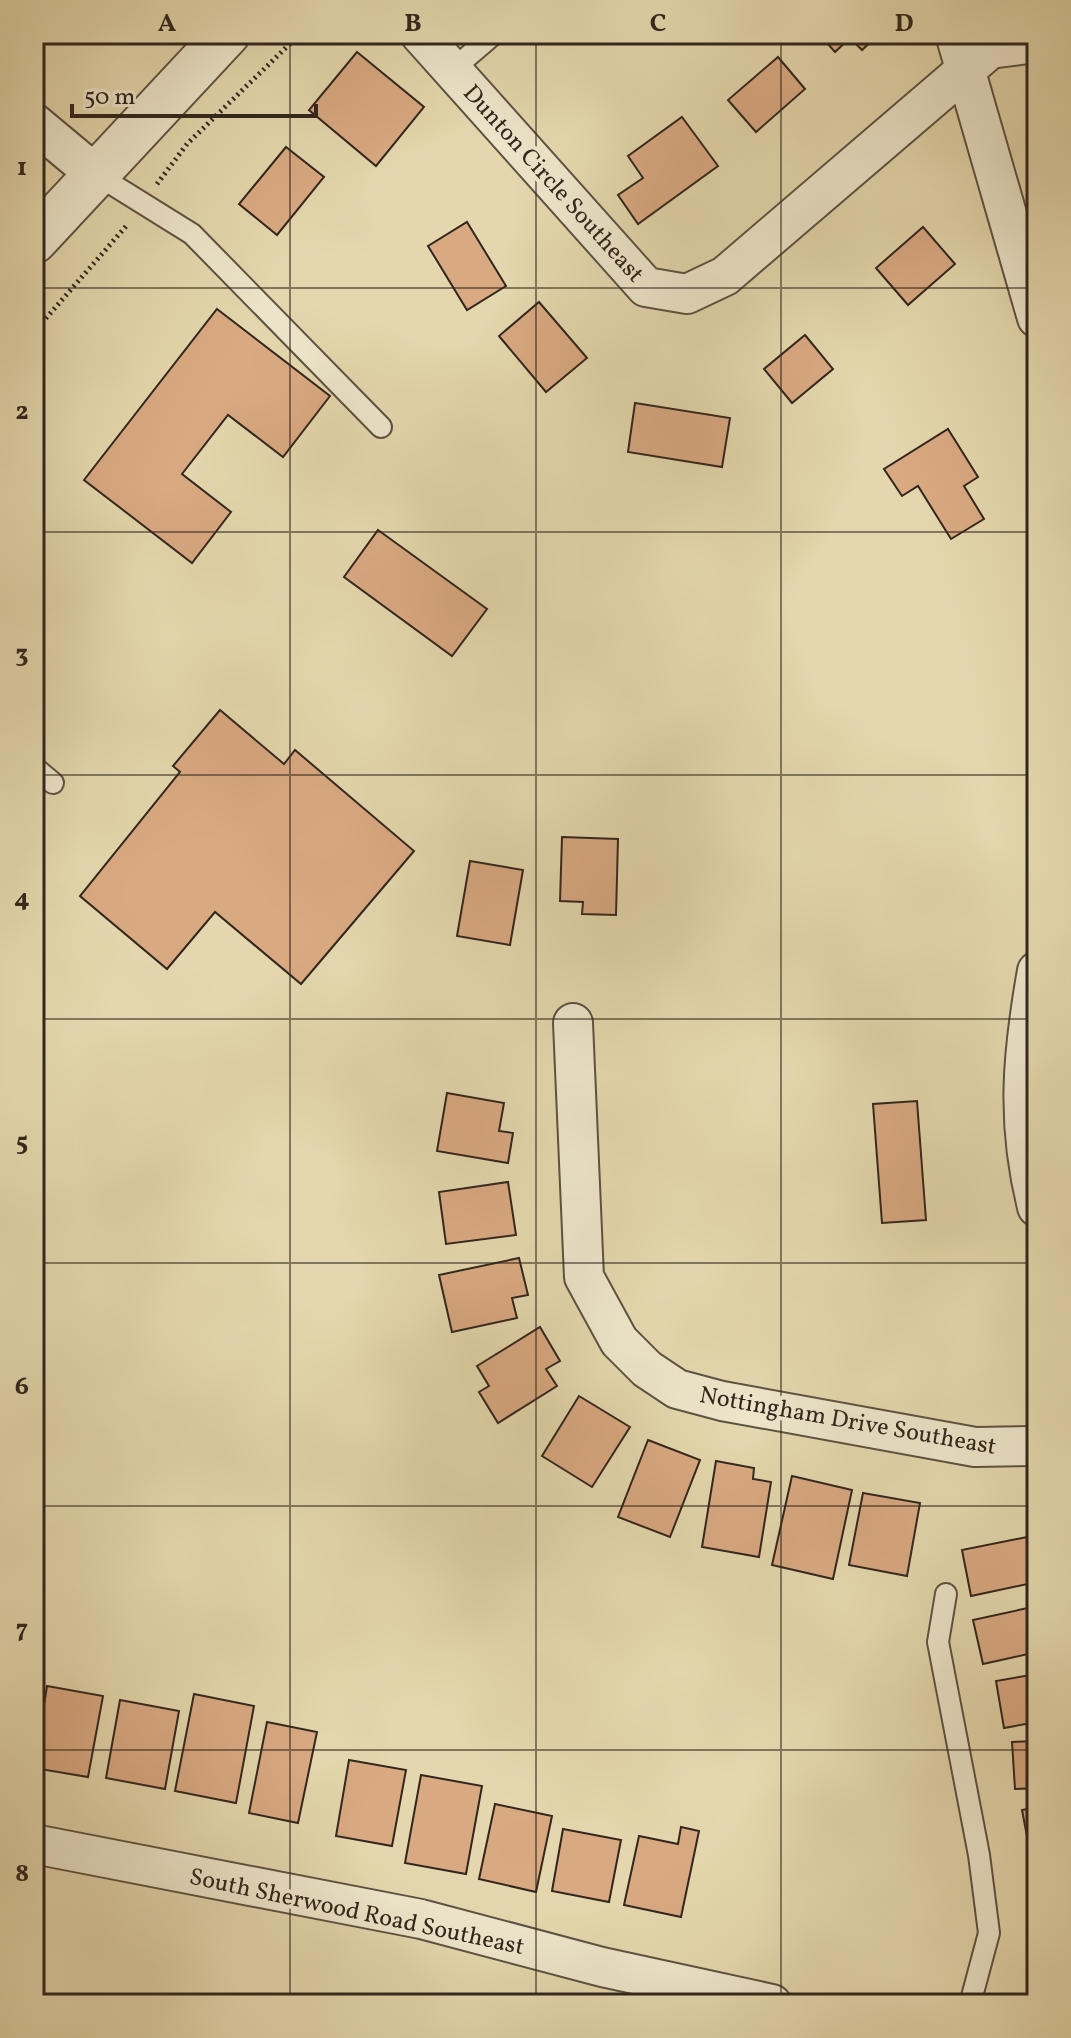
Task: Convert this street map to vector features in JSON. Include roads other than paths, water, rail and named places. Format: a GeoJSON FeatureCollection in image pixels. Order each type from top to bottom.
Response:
{"type":"FeatureCollection","features":[{"type":"Feature","properties":{"kind":"street"},"geometry":{"type":"LineString","coordinates":[[34,241],[94,173],[227,34]]}},
{"type":"Feature","properties":{"kind":"street","name":"Dunton Circle Southeast"},"geometry":{"type":"LineString","coordinates":[[420,34],[646,287],[687,294],[725,276],[990,49],[1037,43]]}},
{"type":"Feature","properties":{"kind":"street"},"geometry":{"type":"LineString","coordinates":[[955,34],[1037,318]]}},
{"type":"Feature","properties":{"kind":"street"},"geometry":{"type":"LineString","coordinates":[[34,123],[94,173]]}},
{"type":"Feature","properties":{"kind":"street"},"geometry":{"type":"LineString","coordinates":[[1037,971],[1023,1046],[1021,1102],[1037,1207]]}},
{"type":"Feature","properties":{"kind":"street","name":"Nottingham Drive Southeast"},"geometry":{"type":"LineString","coordinates":[[573,1023],[584,1277],[619,1341],[647,1369],[677,1389],[722,1401],[975,1447],[1037,1446]]}},
{"type":"Feature","properties":{"kind":"street","name":"South Sherwood Road Southeast"},"geometry":{"type":"LineString","coordinates":[[34,1844],[421,1919],[602,1967],[772,2004]]}},
{"type":"Feature","properties":{"kind":"lane"},"geometry":{"type":"LineString","coordinates":[[452,70],[491,35]]}},
{"type":"Feature","properties":{"kind":"lane"},"geometry":{"type":"LineString","coordinates":[[94,173],[192,234],[381,427]]}},
{"type":"Feature","properties":{"kind":"lane"},"geometry":{"type":"LineString","coordinates":[[34,767],[53,783]]}},
{"type":"Feature","properties":{"kind":"lane"},"geometry":{"type":"LineString","coordinates":[[946,1594],[938,1642],[979,1855],[989,1933],[970,2004]]}}]}
